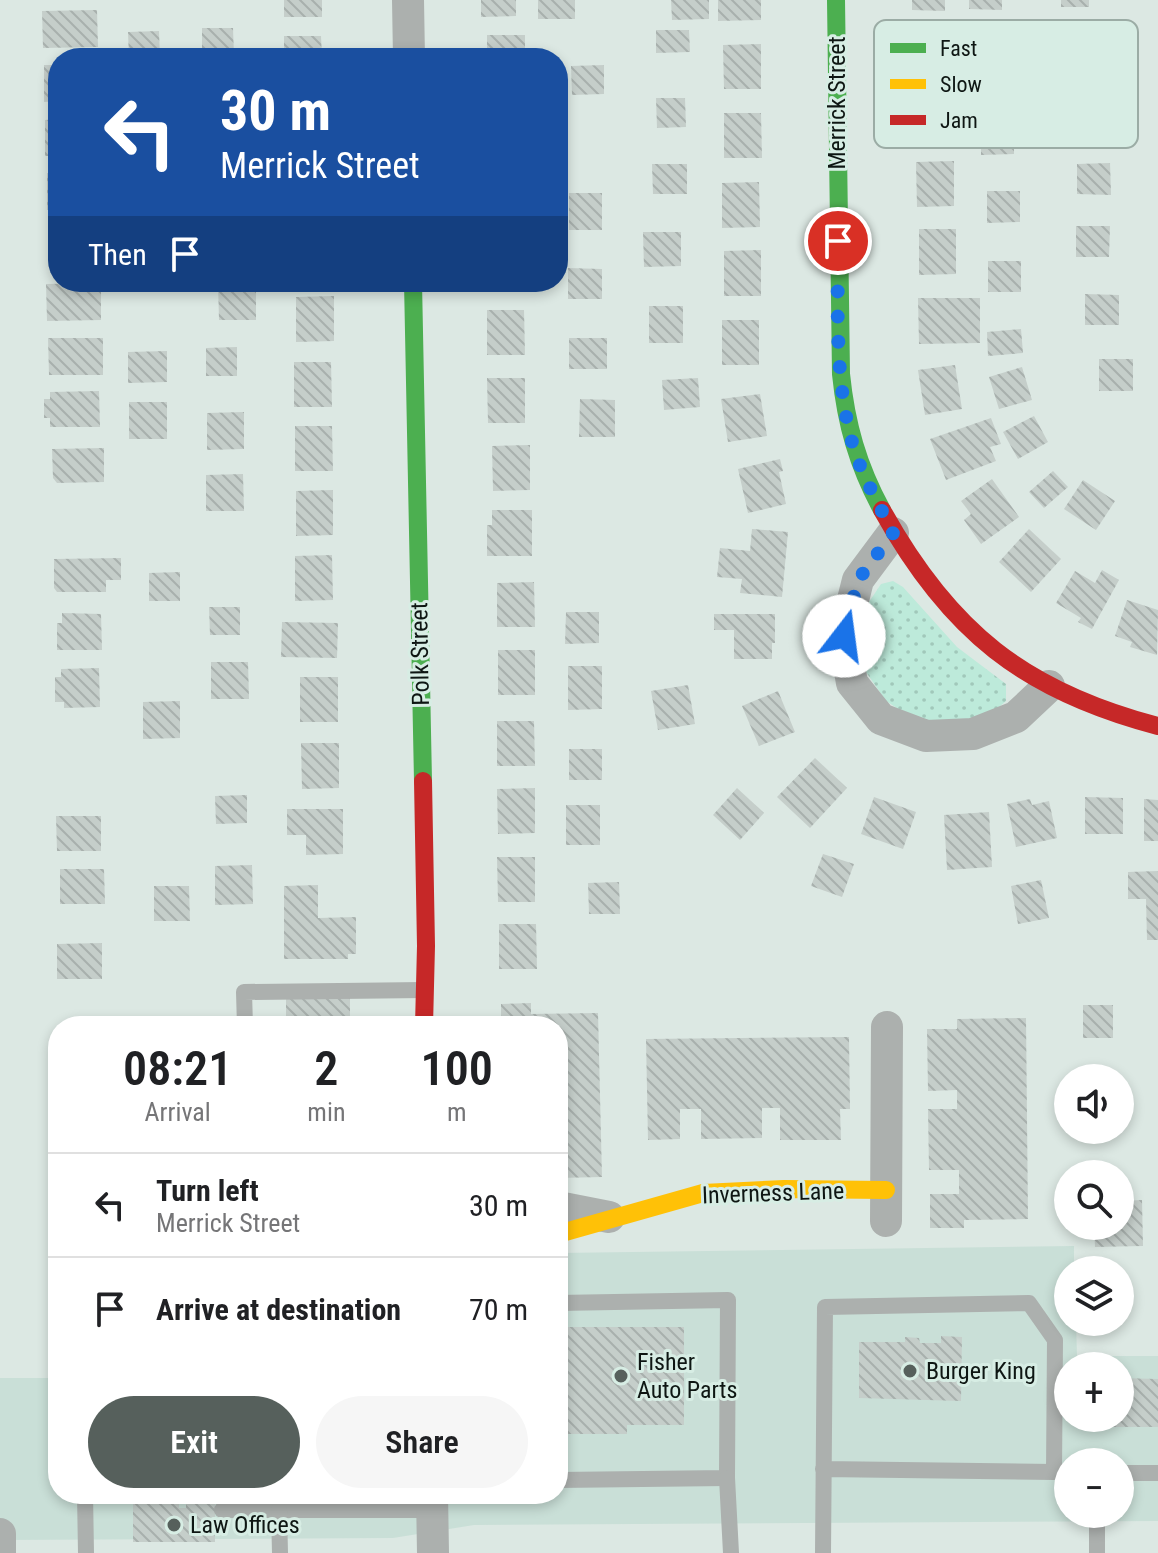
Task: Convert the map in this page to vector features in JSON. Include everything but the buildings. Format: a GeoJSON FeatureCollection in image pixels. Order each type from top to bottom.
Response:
{"type":"FeatureCollection","features":[{"type":"Feature","properties":{"kind":"street"},"geometry":{"type":"LineString","coordinates":[[408,0],[409,48]]}},
{"type":"Feature","properties":{"kind":"street","name":"Merrick Street"},"geometry":{"type":"LineString","coordinates":[[836,0],[840,374],[855,451],[893,533],[921,575],[964,626],[1000,656],[1049,686],[1103,711],[1158,726]]}},
{"type":"Feature","properties":{"kind":"street","name":"Polk Street"},"geometry":{"type":"LineString","coordinates":[[413,292],[426,946],[424,1016]]}},
{"type":"Feature","properties":{"kind":"street"},"geometry":{"type":"LineString","coordinates":[[893,533],[858,580],[844,636],[852,683],[881,719],[926,736],[973,734],[1016,717],[1049,686]]}},
{"type":"Feature","properties":{"kind":"street","name":"Inverness Lane"},"geometry":{"type":"LineString","coordinates":[[568,1231],[703,1193],[784,1189],[886,1206],[887,1027]]}},
{"type":"Feature","properties":{"kind":"street","name":"Inverness Lane"},"geometry":{"type":"LineString","coordinates":[[568,1209],[616,1219]]}},
{"type":"Feature","properties":{"kind":"street"},"geometry":{"type":"LineString","coordinates":[[432,1504],[433,1553]]}},
{"type":"Feature","properties":{"kind":"street"},"geometry":{"type":"LineString","coordinates":[[0,1534],[0,1553]]}},
{"type":"Feature","properties":{"kind":"lane"},"geometry":{"type":"LineString","coordinates":[[245,1016],[244,992],[424,990]]}},
{"type":"Feature","properties":{"kind":"lane"},"geometry":{"type":"LineString","coordinates":[[568,1303],[728,1300],[727,1478],[731,1553]]}},
{"type":"Feature","properties":{"kind":"lane"},"geometry":{"type":"LineString","coordinates":[[823,1469],[1054,1472],[1055,1340],[1029,1303],[825,1307],[823,1469],[823,1553]]}},
{"type":"Feature","properties":{"kind":"lane"},"geometry":{"type":"LineString","coordinates":[[1134,1473],[1158,1473]]}},
{"type":"Feature","properties":{"kind":"lane"},"geometry":{"type":"LineString","coordinates":[[568,1480],[727,1478]]}},
{"type":"Feature","properties":{"kind":"lane"},"geometry":{"type":"LineString","coordinates":[[85,1504],[86,1553]]}},
{"type":"Feature","properties":{"kind":"lane"},"geometry":{"type":"LineString","coordinates":[[222,1510],[394,1504]]}},
{"type":"Feature","properties":{"kind":"lane"},"geometry":{"type":"LineString","coordinates":[[279,1510],[280,1553]]}},
{"type":"Feature","properties":{"kind":"lane"},"geometry":{"type":"LineString","coordinates":[[1097,1528],[1097,1553]]}},
{"type":"Feature","properties":{"kind":"shaded area"},"geometry":{"type":"Polygon","coordinates":[[[1074,1246],[1074,1256],[1054,1256],[1054,1336],[1076,1336],[1077,1352],[1054,1352],[1054,1432],[1134,1432],[1134,1356],[1158,1356],[1158,1521],[1134,1521],[1134,1448],[1054,1448],[1054,1522],[474,1525],[393,1538],[0,1540],[0,1378],[48,1378],[48,1504],[568,1504],[568,1253],[1074,1246]]]}},
{"type":"Feature","properties":{"kind":"green space"},"geometry":{"type":"Polygon","coordinates":[[[893,581],[903,587],[957,647],[1006,684],[1006,701],[991,714],[967,724],[917,721],[886,701],[866,672],[861,636],[865,608],[881,584],[893,581]]]}},
{"type":"Feature","properties":{"kind":"traffic: fast"},"geometry":{"type":"LineString","coordinates":[[836,0],[841,374],[854,444],[882,510]]}},
{"type":"Feature","properties":{"kind":"traffic: fast"},"geometry":{"type":"LineString","coordinates":[[413,292],[423,781]]}},
{"type":"Feature","properties":{"kind":"traffic: slow"},"geometry":{"type":"LineString","coordinates":[[568,1231],[703,1193],[784,1189],[886,1190]]}},
{"type":"Feature","properties":{"kind":"traffic: jam"},"geometry":{"type":"LineString","coordinates":[[882,510],[935,590],[963,622],[995,650],[1029,674],[1068,694],[1110,712],[1158,726]]}},
{"type":"Feature","properties":{"kind":"traffic: jam"},"geometry":{"type":"LineString","coordinates":[[423,781],[424,1016]]}},
{"type":"Feature","properties":{"kind":"place","name":"Burger King"},"geometry":{"type":"Point","coordinates":[910,1371]}},
{"type":"Feature","properties":{"kind":"place","name":"Fisher Auto Parts"},"geometry":{"type":"Point","coordinates":[621,1376]}},
{"type":"Feature","properties":{"kind":"place","name":"Law Offices"},"geometry":{"type":"Point","coordinates":[174,1525]}},
{"type":"Feature","properties":{"kind":"route"},"geometry":{"type":"LineString","coordinates":[[838,241],[839,361],[847,418],[855,451],[893,533],[858,580],[844,636]]}}]}
